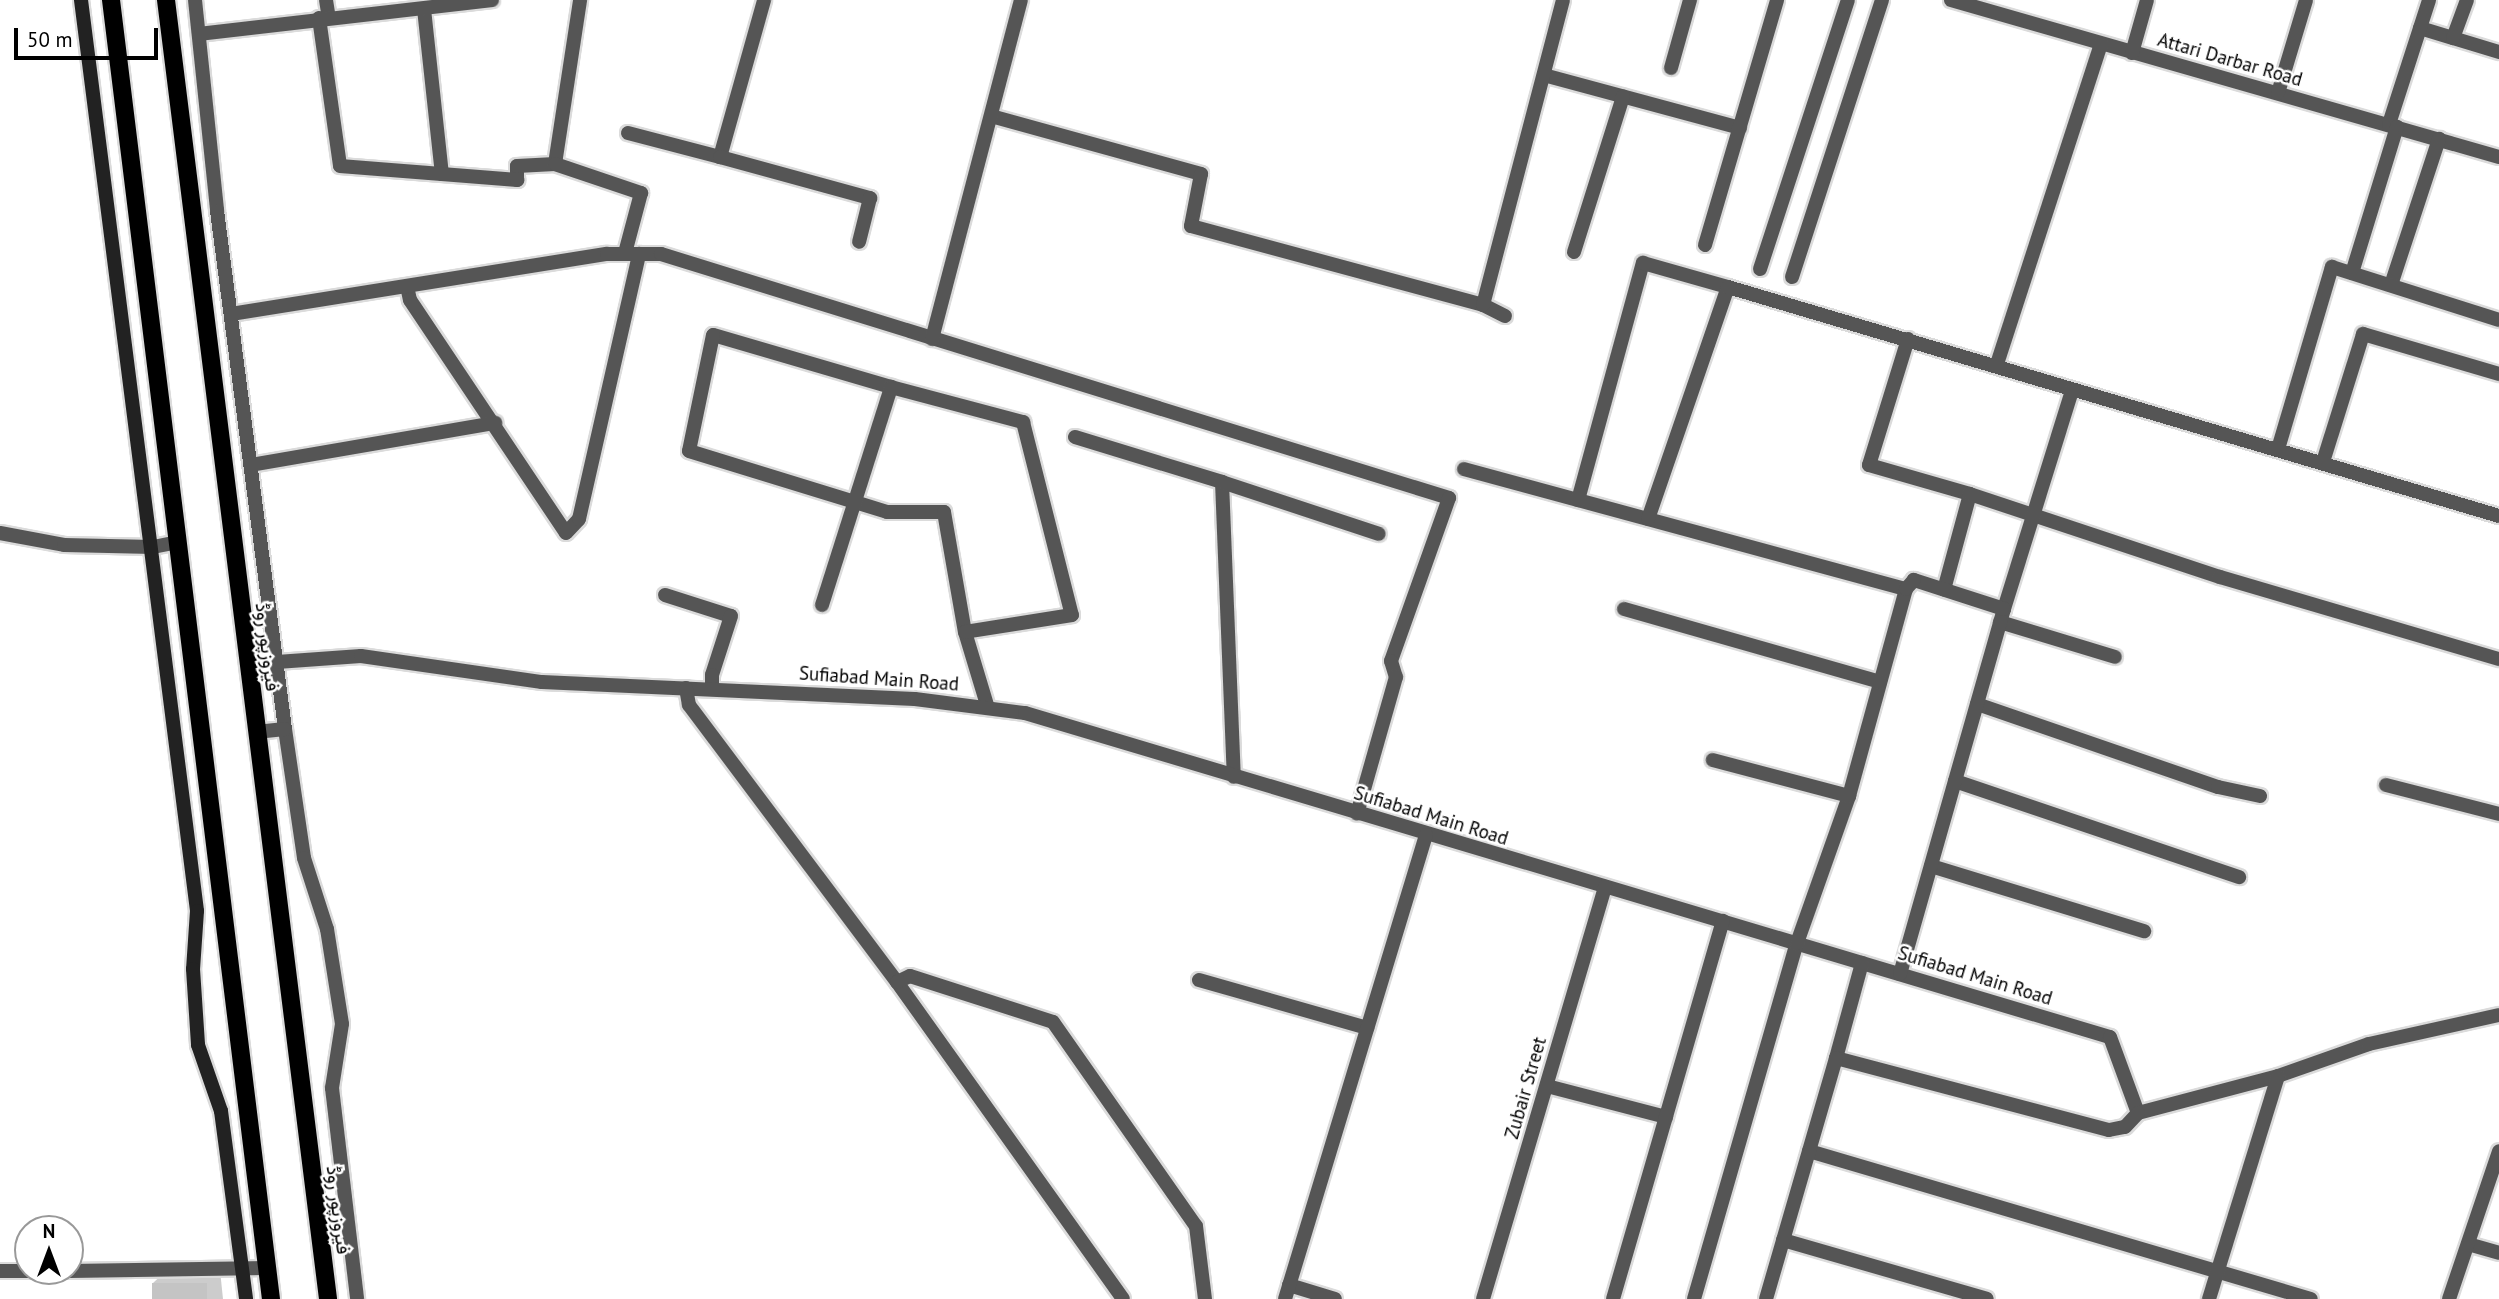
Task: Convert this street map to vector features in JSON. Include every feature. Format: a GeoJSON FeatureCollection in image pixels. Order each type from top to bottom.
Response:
{"type":"FeatureCollection","features":[{"type":"Feature","properties":{"kind":"main road"},"geometry":{"type":"LineString","coordinates":[[111,0],[271,1299]]}},
{"type":"Feature","properties":{"kind":"main road","name":"فیروزپور روڈ"},"geometry":{"type":"LineString","coordinates":[[166,0],[328,1299]]}},
{"type":"Feature","properties":{"kind":"street"},"geometry":{"type":"LineString","coordinates":[[82,0],[199,925],[193,969],[198,1045],[221,1111],[246,1299]]}},
{"type":"Feature","properties":{"kind":"street"},"geometry":{"type":"LineString","coordinates":[[195,0],[231,314],[285,729],[304,858],[327,929],[342,1024],[332,1088],[357,1299]]}},
{"type":"Feature","properties":{"kind":"street"},"geometry":{"type":"LineString","coordinates":[[326,0],[324,18],[340,166],[517,180],[517,166],[555,164],[641,193],[632,254],[579,519],[566,533],[495,423],[410,300],[408,286]]}},
{"type":"Feature","properties":{"kind":"street"},"geometry":{"type":"LineString","coordinates":[[199,34],[492,0]]}},
{"type":"Feature","properties":{"kind":"street"},"geometry":{"type":"LineString","coordinates":[[555,164],[580,0]]}},
{"type":"Feature","properties":{"kind":"street"},"geometry":{"type":"LineString","coordinates":[[720,157],[764,0]]}},
{"type":"Feature","properties":{"kind":"street"},"geometry":{"type":"LineString","coordinates":[[932,339],[1021,0]]}},
{"type":"Feature","properties":{"kind":"street"},"geometry":{"type":"LineString","coordinates":[[1483,305],[1563,0]]}},
{"type":"Feature","properties":{"kind":"street"},"geometry":{"type":"LineString","coordinates":[[1671,68],[1690,0]]}},
{"type":"Feature","properties":{"kind":"street"},"geometry":{"type":"LineString","coordinates":[[1705,245],[1777,0]]}},
{"type":"Feature","properties":{"kind":"street"},"geometry":{"type":"LineString","coordinates":[[1760,269],[1848,0]]}},
{"type":"Feature","properties":{"kind":"street"},"geometry":{"type":"LineString","coordinates":[[1792,277],[1882,0]]}},
{"type":"Feature","properties":{"kind":"street","name":"Attari Darbar Road"},"geometry":{"type":"LineString","coordinates":[[1951,0],[2499,157]]}},
{"type":"Feature","properties":{"kind":"street"},"geometry":{"type":"LineString","coordinates":[[2133,53],[2147,0]]}},
{"type":"Feature","properties":{"kind":"street"},"geometry":{"type":"LineString","coordinates":[[2278,93],[2305,0]]}},
{"type":"Feature","properties":{"kind":"street"},"geometry":{"type":"LineString","coordinates":[[2352,273],[2429,0]]}},
{"type":"Feature","properties":{"kind":"street"},"geometry":{"type":"LineString","coordinates":[[2453,38],[2467,0]]}},
{"type":"Feature","properties":{"kind":"street"},"geometry":{"type":"LineString","coordinates":[[432,6],[442,174]]}},
{"type":"Feature","properties":{"kind":"street"},"geometry":{"type":"LineString","coordinates":[[2420,29],[2499,52]]}},
{"type":"Feature","properties":{"kind":"street"},"geometry":{"type":"LineString","coordinates":[[1997,364],[2101,44]]}},
{"type":"Feature","properties":{"kind":"street"},"geometry":{"type":"LineString","coordinates":[[1544,75],[1740,128]]}},
{"type":"Feature","properties":{"kind":"street"},"geometry":{"type":"LineString","coordinates":[[1574,252],[1623,97]]}},
{"type":"Feature","properties":{"kind":"street"},"geometry":{"type":"LineString","coordinates":[[991,116],[1201,174],[1191,226],[1483,305],[1505,316]]}},
{"type":"Feature","properties":{"kind":"street"},"geometry":{"type":"LineString","coordinates":[[628,133],[870,198],[859,242]]}},
{"type":"Feature","properties":{"kind":"street"},"geometry":{"type":"LineString","coordinates":[[2390,285],[2439,139]]}},
{"type":"Feature","properties":{"kind":"street"},"geometry":{"type":"LineString","coordinates":[[231,314],[632,254],[661,254],[1449,498],[1391,661],[1396,677],[1357,814]]}},
{"type":"Feature","properties":{"kind":"street"},"geometry":{"type":"LineString","coordinates":[[1578,500],[1643,263],[1997,364],[2072,391],[2323,462],[2499,516]]}},
{"type":"Feature","properties":{"kind":"street"},"geometry":{"type":"LineString","coordinates":[[2278,449],[2332,267],[2499,320]]}},
{"type":"Feature","properties":{"kind":"street"},"geometry":{"type":"LineString","coordinates":[[1648,519],[1728,286]]}},
{"type":"Feature","properties":{"kind":"street"},"geometry":{"type":"LineString","coordinates":[[2323,462],[2363,334],[2499,374]]}},
{"type":"Feature","properties":{"kind":"street"},"geometry":{"type":"LineString","coordinates":[[965,632],[1072,615],[1023,422],[713,335],[689,451],[887,512],[944,512],[965,632],[987,705]]}},
{"type":"Feature","properties":{"kind":"street"},"geometry":{"type":"LineString","coordinates":[[1908,339],[1869,465],[2499,659]]}},
{"type":"Feature","properties":{"kind":"street"},"geometry":{"type":"LineString","coordinates":[[822,605],[891,387]]}},
{"type":"Feature","properties":{"kind":"street"},"geometry":{"type":"LineString","coordinates":[[1900,974],[2002,615],[2072,391]]}},
{"type":"Feature","properties":{"kind":"street"},"geometry":{"type":"LineString","coordinates":[[251,465],[495,423]]}},
{"type":"Feature","properties":{"kind":"street"},"geometry":{"type":"LineString","coordinates":[[1075,438],[1222,482],[1379,534]]}},
{"type":"Feature","properties":{"kind":"street"},"geometry":{"type":"LineString","coordinates":[[1464,469],[1906,589]]}},
{"type":"Feature","properties":{"kind":"street"},"geometry":{"type":"LineString","coordinates":[[1222,482],[1234,777]]}},
{"type":"Feature","properties":{"kind":"street"},"geometry":{"type":"LineString","coordinates":[[1944,590],[1970,494]]}},
{"type":"Feature","properties":{"kind":"street"},"geometry":{"type":"LineString","coordinates":[[0,533],[64,545],[153,547],[178,542]]}},
{"type":"Feature","properties":{"kind":"street"},"geometry":{"type":"LineString","coordinates":[[1694,1299],[1797,943],[1849,796],[1906,589],[1914,580],[2116,657]]}},
{"type":"Feature","properties":{"kind":"street"},"geometry":{"type":"LineString","coordinates":[[665,595],[731,616],[712,675],[712,688]]}},
{"type":"Feature","properties":{"kind":"street"},"geometry":{"type":"LineString","coordinates":[[1624,610],[1880,682]]}},
{"type":"Feature","properties":{"kind":"street","name":"Sufiabad Main Road"},"geometry":{"type":"LineString","coordinates":[[277,662],[361,656],[542,682],[712,688],[987,705],[2110,1037],[2138,1114]]}},
{"type":"Feature","properties":{"kind":"street"},"geometry":{"type":"LineString","coordinates":[[685,688],[689,705],[897,982],[1123,1299]]}},
{"type":"Feature","properties":{"kind":"street"},"geometry":{"type":"LineString","coordinates":[[1977,704],[2218,787],[2260,796]]}},
{"type":"Feature","properties":{"kind":"street"},"geometry":{"type":"LineString","coordinates":[[256,732],[285,729]]}},
{"type":"Feature","properties":{"kind":"street"},"geometry":{"type":"LineString","coordinates":[[1713,760],[1849,796]]}},
{"type":"Feature","properties":{"kind":"street"},"geometry":{"type":"LineString","coordinates":[[1955,781],[2239,877]]}},
{"type":"Feature","properties":{"kind":"street"},"geometry":{"type":"LineString","coordinates":[[2386,785],[2499,814]]}},
{"type":"Feature","properties":{"kind":"street"},"geometry":{"type":"LineString","coordinates":[[1335,1299],[1287,1292],[1426,835]]}},
{"type":"Feature","properties":{"kind":"street"},"geometry":{"type":"LineString","coordinates":[[1931,866],[2144,931]]}},
{"type":"Feature","properties":{"kind":"street","name":"Zubair Street"},"geometry":{"type":"LineString","coordinates":[[1483,1299],[1605,887]]}},
{"type":"Feature","properties":{"kind":"street"},"geometry":{"type":"LineString","coordinates":[[1613,1299],[1723,921]]}},
{"type":"Feature","properties":{"kind":"street"},"geometry":{"type":"LineString","coordinates":[[1766,1299],[1862,962]]}},
{"type":"Feature","properties":{"kind":"street"},"geometry":{"type":"LineString","coordinates":[[897,982],[910,976],[1053,1022],[1196,1226],[1205,1299]]}},
{"type":"Feature","properties":{"kind":"street"},"geometry":{"type":"LineString","coordinates":[[1199,980],[1367,1028]]}},
{"type":"Feature","properties":{"kind":"street"},"geometry":{"type":"LineString","coordinates":[[1836,1058],[2109,1130],[2124,1127],[2138,1114],[2278,1076],[2369,1044],[2499,1015]]}},
{"type":"Feature","properties":{"kind":"street"},"geometry":{"type":"LineString","coordinates":[[2209,1299],[2278,1076]]}},
{"type":"Feature","properties":{"kind":"street"},"geometry":{"type":"LineString","coordinates":[[1547,1086],[1666,1117]]}},
{"type":"Feature","properties":{"kind":"street"},"geometry":{"type":"LineString","coordinates":[[1809,1151],[2312,1299]]}},
{"type":"Feature","properties":{"kind":"street"},"geometry":{"type":"LineString","coordinates":[[2449,1299],[2499,1151]]}},
{"type":"Feature","properties":{"kind":"street"},"geometry":{"type":"LineString","coordinates":[[1783,1240],[1987,1299]]}},
{"type":"Feature","properties":{"kind":"street"},"geometry":{"type":"LineString","coordinates":[[2468,1244],[2499,1253]]}},
{"type":"Feature","properties":{"kind":"street"},"geometry":{"type":"LineString","coordinates":[[84,1271],[267,1268]]}},
{"type":"Feature","properties":{"kind":"building"},"geometry":{"type":"Polygon","coordinates":[[[152,1283],[207,1283],[207,1299],[152,1299],[152,1283]]]}}]}
